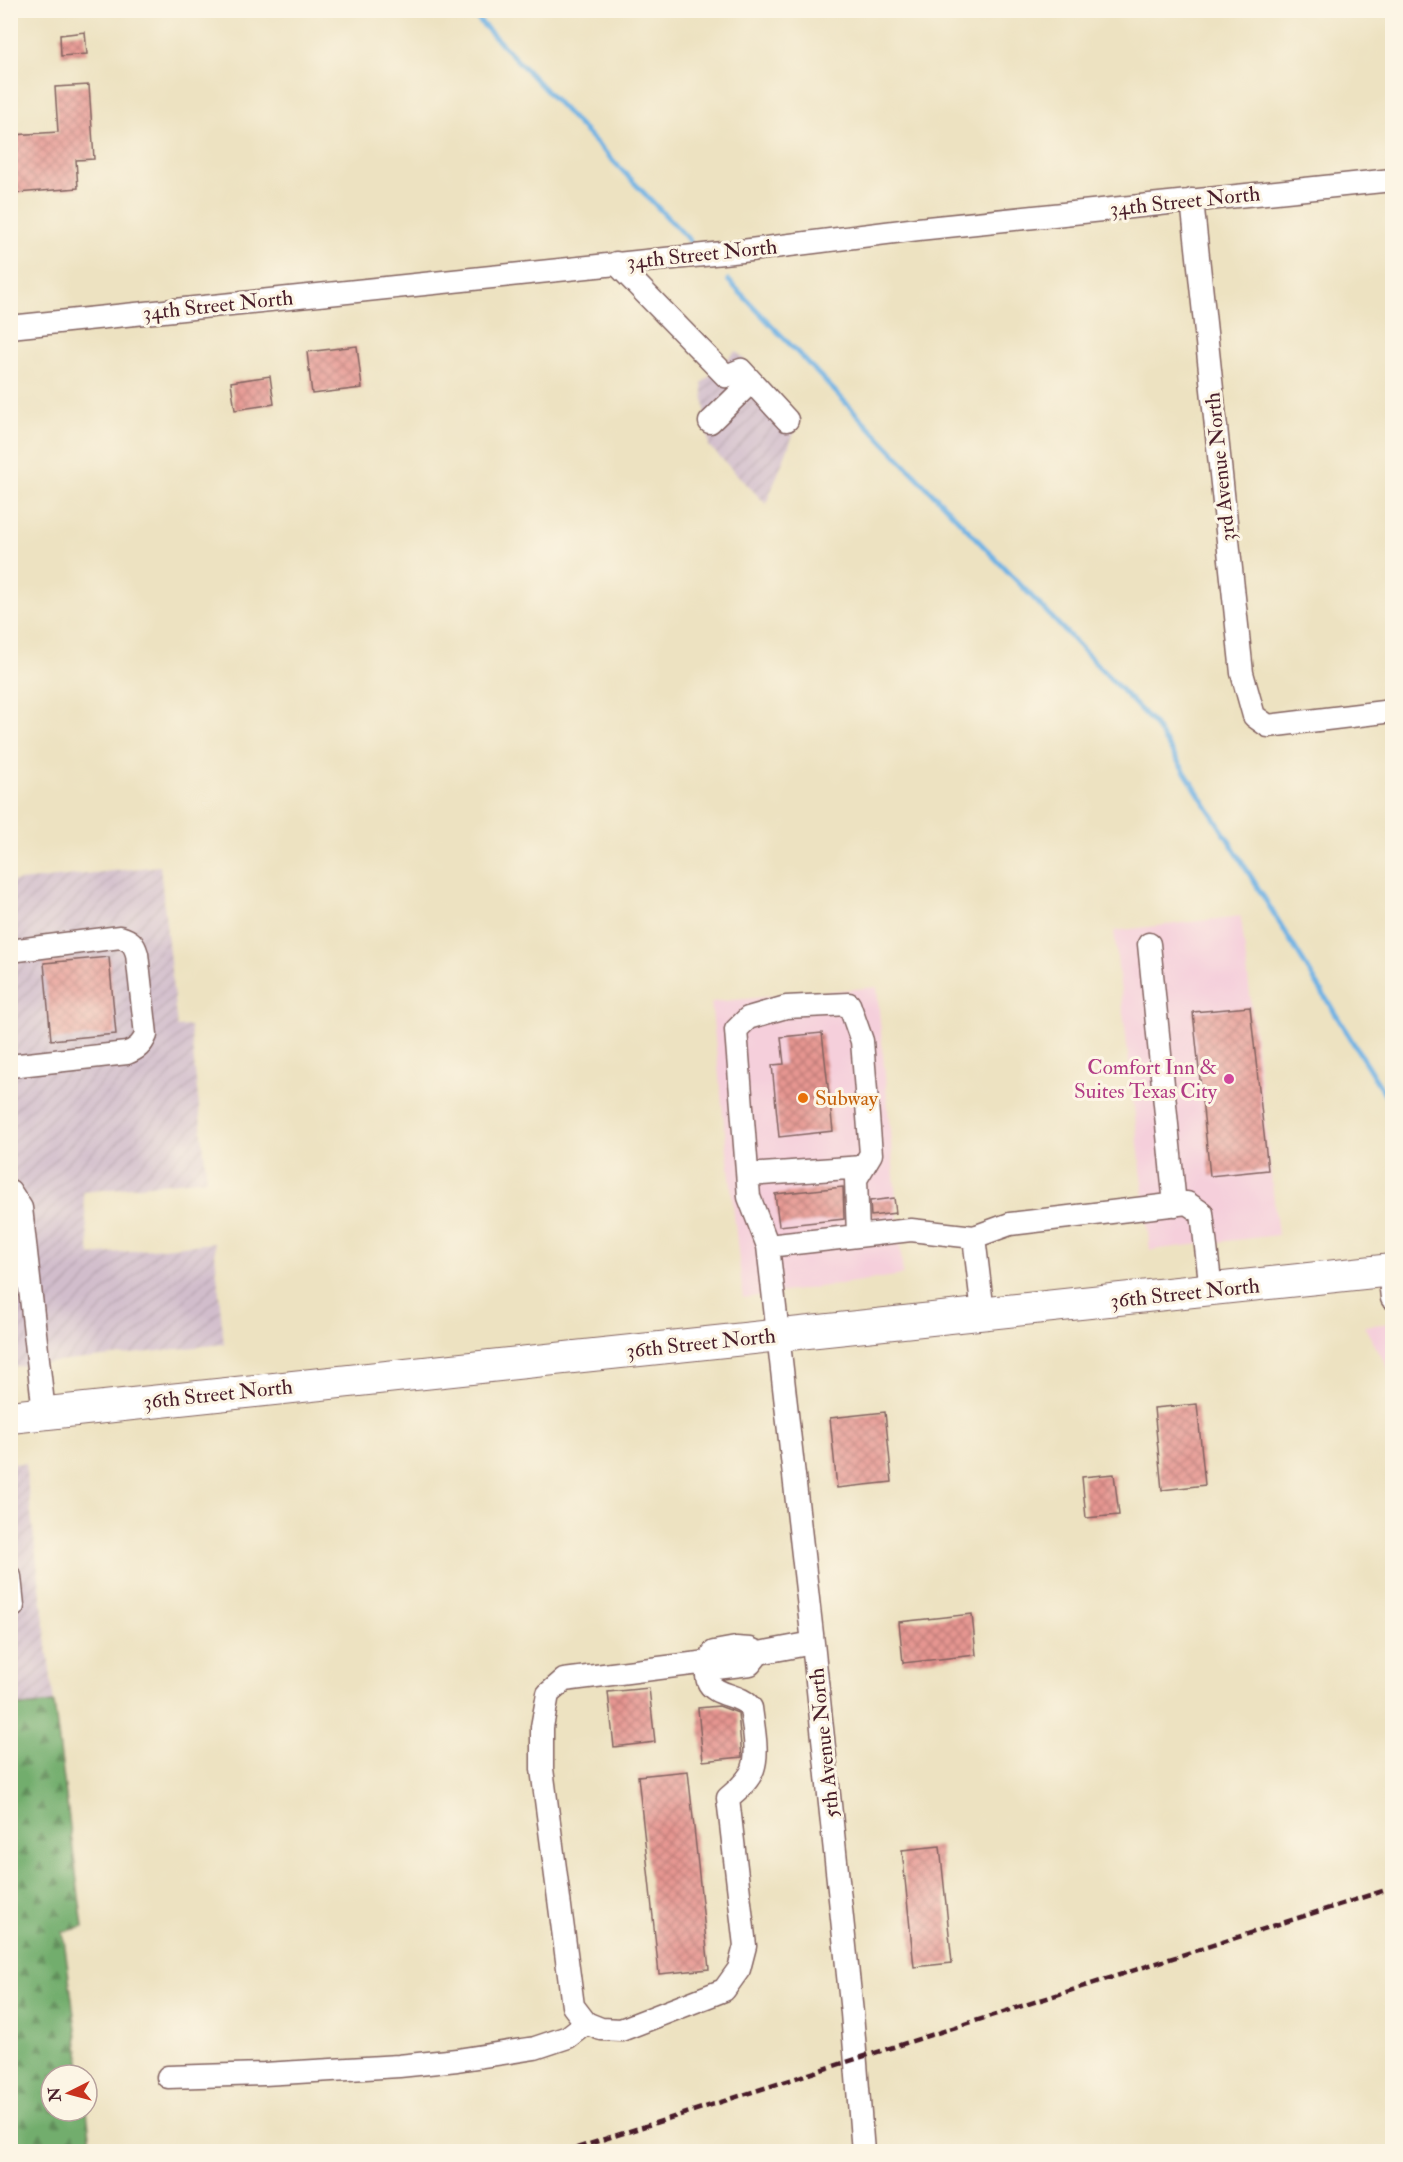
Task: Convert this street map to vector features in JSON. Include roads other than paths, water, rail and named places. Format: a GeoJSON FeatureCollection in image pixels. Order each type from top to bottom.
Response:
{"type":"FeatureCollection","features":[{"type":"Feature","properties":{"kind":"highway","name":"36th Street North"},"geometry":{"type":"LineString","coordinates":[[10,1417],[1211,1290],[1391,1280]]}},
{"type":"Feature","properties":{"kind":"street","name":"34th Street North"},"geometry":{"type":"LineString","coordinates":[[10,327],[1392,180]]}},
{"type":"Feature","properties":{"kind":"street","name":"3rd Avenue North"},"geometry":{"type":"LineString","coordinates":[[1192,201],[1242,673],[1254,716],[1268,726],[1392,711]]}},
{"type":"Feature","properties":{"kind":"street"},"geometry":{"type":"LineString","coordinates":[[616,263],[726,376],[741,370],[787,420]]}},
{"type":"Feature","properties":{"kind":"street"},"geometry":{"type":"LineString","coordinates":[[711,422],[751,382]]}},
{"type":"Feature","properties":{"kind":"street"},"geometry":{"type":"LineString","coordinates":[[10,951],[120,937],[129,940],[134,944],[137,954],[146,1035],[136,1049],[127,1053],[10,1066]]}},
{"type":"Feature","properties":{"kind":"street"},"geometry":{"type":"LineString","coordinates":[[1149,944],[1175,1205]]}},
{"type":"Feature","properties":{"kind":"street","name":"5th Avenue North"},"geometry":{"type":"LineString","coordinates":[[863,1167],[871,1155],[862,1041],[849,1004],[786,1007],[748,1018],[736,1030],[749,1197],[768,1246],[852,2013],[863,2151]]}},
{"type":"Feature","properties":{"kind":"street"},"geometry":{"type":"LineString","coordinates":[[748,1175],[863,1167]]}},
{"type":"Feature","properties":{"kind":"street"},"geometry":{"type":"LineString","coordinates":[[858,1236],[856,1179],[863,1167]]}},
{"type":"Feature","properties":{"kind":"street"},"geometry":{"type":"LineString","coordinates":[[10,1191],[21,1208],[44,1413]]}},
{"type":"Feature","properties":{"kind":"street"},"geometry":{"type":"LineString","coordinates":[[768,1246],[911,1230],[974,1237],[1010,1224],[1187,1203],[1202,1213],[1211,1290]]}},
{"type":"Feature","properties":{"kind":"street"},"geometry":{"type":"LineString","coordinates":[[974,1237],[983,1313]]}},
{"type":"Feature","properties":{"kind":"street"},"geometry":{"type":"LineString","coordinates":[[10,1577],[13,1606]]}},
{"type":"Feature","properties":{"kind":"street"},"geometry":{"type":"LineString","coordinates":[[707,1662],[564,1680],[548,1694],[542,1727],[542,1769],[573,2006],[586,2023],[601,2029],[621,2030],[724,1990],[739,1969],[745,1946],[728,1798],[745,1782],[753,1770],[755,1757],[751,1708],[746,1701],[716,1691],[708,1682],[707,1662],[714,1652],[736,1648],[750,1649],[759,1653],[813,1643]]}},
{"type":"Feature","properties":{"kind":"street"},"geometry":{"type":"LineString","coordinates":[[168,2077],[264,2074],[457,2060],[535,2048],[568,2037],[586,2023]]}},
{"type":"Feature","properties":{"kind":"waterway"},"geometry":{"type":"LineString","coordinates":[[469,10],[690,241]]}},
{"type":"Feature","properties":{"kind":"waterway"},"geometry":{"type":"LineString","coordinates":[[728,280],[1154,724],[1231,844],[1392,1106]]}},
{"type":"Feature","properties":{"kind":"railway"},"geometry":{"type":"LineString","coordinates":[[564,2152],[1392,1888]]}},
{"type":"Feature","properties":{"kind":"place","name":"Comfort Inn & Suites Texas City"},"geometry":{"type":"Point","coordinates":[1229,1079]}},
{"type":"Feature","properties":{"kind":"place","name":"Subway"},"geometry":{"type":"Point","coordinates":[803,1098]}}]}
